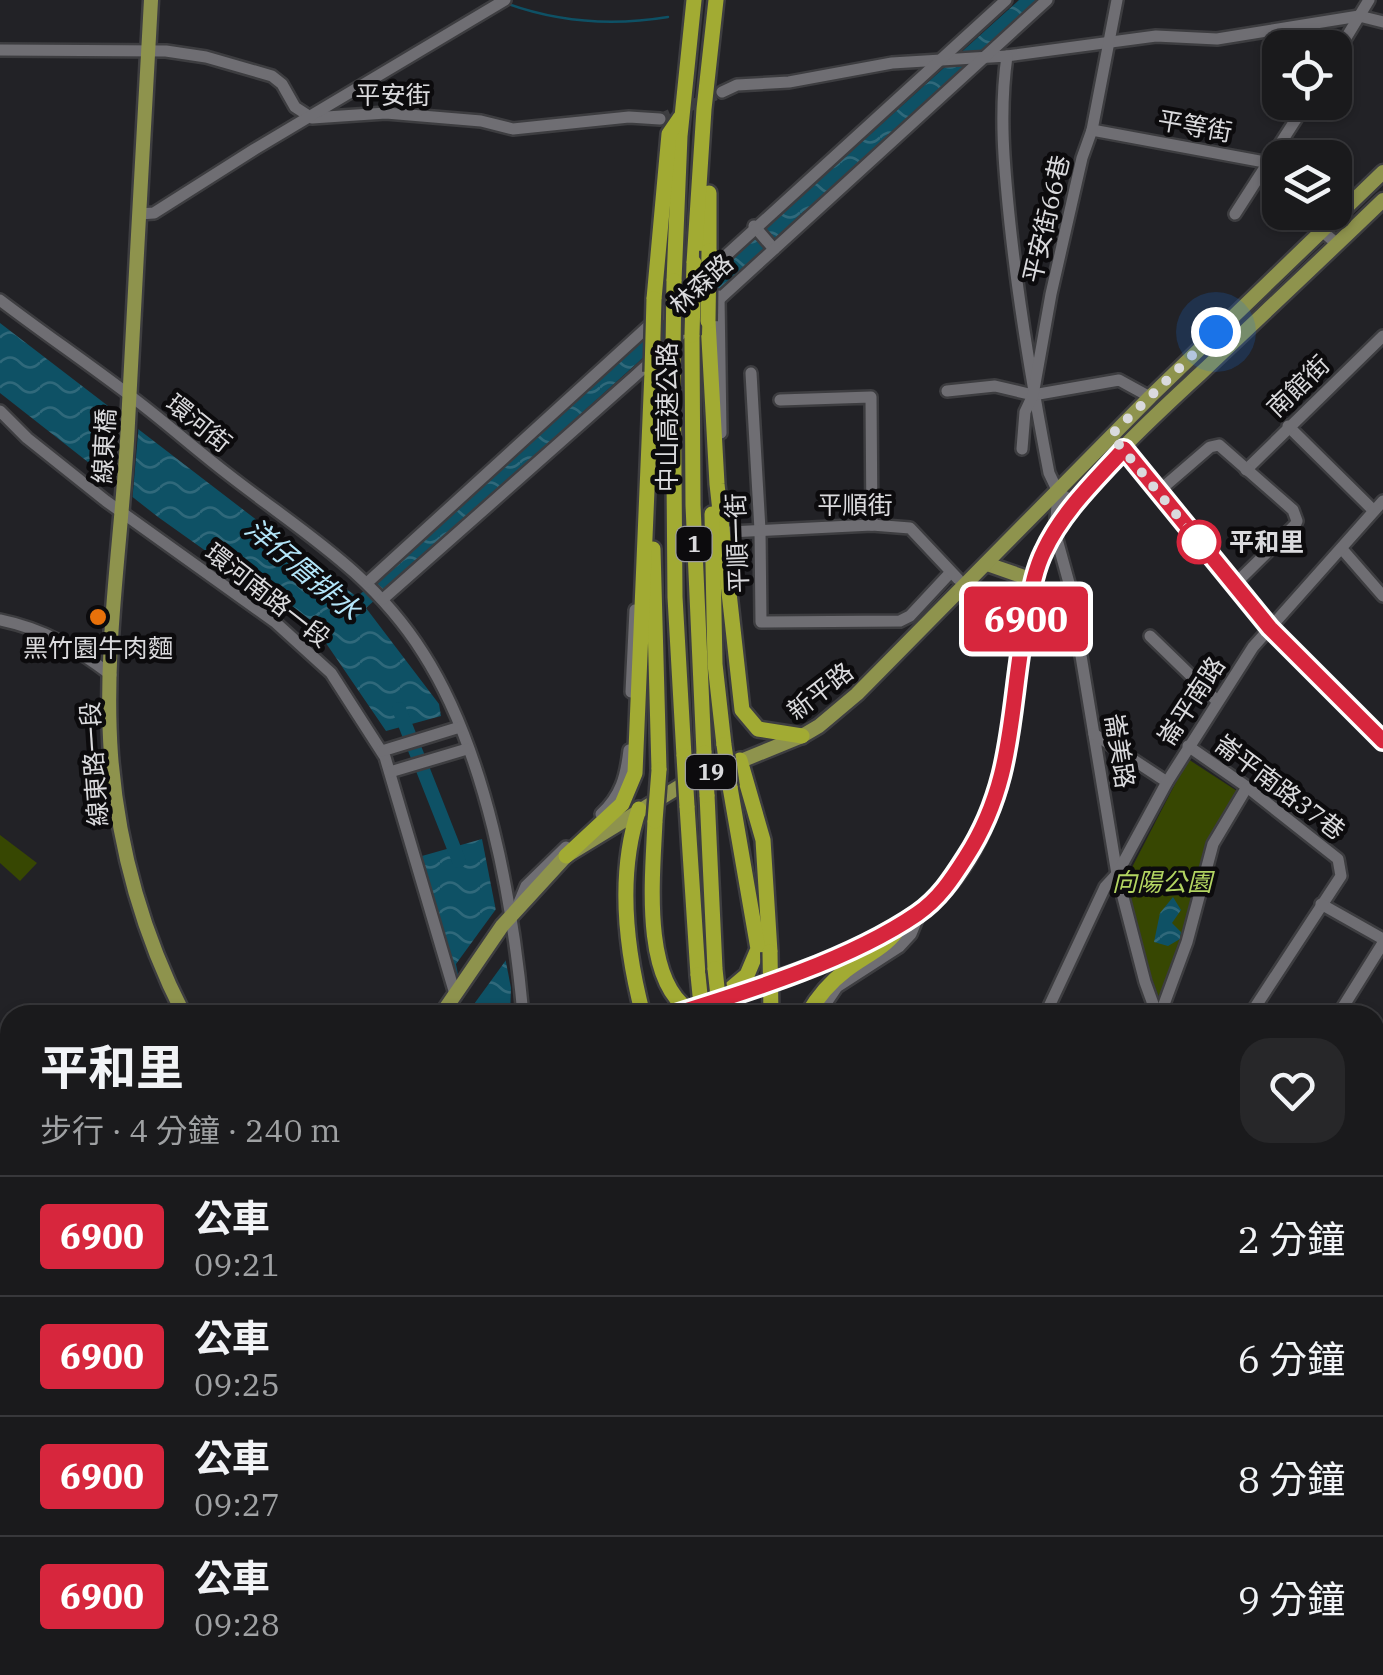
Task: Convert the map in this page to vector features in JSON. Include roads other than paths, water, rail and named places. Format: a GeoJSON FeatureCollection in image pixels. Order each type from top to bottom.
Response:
{"type":"FeatureCollection","features":[{"type":"Feature","properties":{"kind":"highway","name":"中山高速公路"},"geometry":{"type":"LineString","coordinates":[[694,0],[682,114],[674,281],[672,503],[698,975],[696,1005]]}},
{"type":"Feature","properties":{"kind":"highway","name":"中山高速公路"},"geometry":{"type":"LineString","coordinates":[[716,0],[715,91],[694,263],[692,335],[694,543],[719,1005]]}},
{"type":"Feature","properties":{"kind":"highway"},"geometry":{"type":"LineString","coordinates":[[715,91],[708,321],[717,484],[742,710],[748,722],[758,729],[802,736]]}},
{"type":"Feature","properties":{"kind":"highway"},"geometry":{"type":"LineString","coordinates":[[682,114],[669,134],[654,299],[648,504],[652,510],[659,770],[653,902],[662,976],[673,997],[685,1005]]}},
{"type":"Feature","properties":{"kind":"highway"},"geometry":{"type":"LineString","coordinates":[[711,389],[708,398],[716,683],[758,949],[747,976],[721,998]]}},
{"type":"Feature","properties":{"kind":"highway"},"geometry":{"type":"LineString","coordinates":[[566,856],[622,804],[635,774],[640,732],[644,509],[648,504]]}},
{"type":"Feature","properties":{"kind":"highway"},"geometry":{"type":"LineString","coordinates":[[740,760],[762,840],[771,1005]]}},
{"type":"Feature","properties":{"kind":"highway"},"geometry":{"type":"LineString","coordinates":[[639,808],[631,838],[627,883],[631,957],[640,1005]]}},
{"type":"Feature","properties":{"kind":"highway"},"geometry":{"type":"LineString","coordinates":[[813,1005],[845,970],[894,937],[901,924]]}},
{"type":"Feature","properties":{"kind":"main road"},"geometry":{"type":"LineString","coordinates":[[129,395],[151,0]]}},
{"type":"Feature","properties":{"kind":"main road","name":"19"},"geometry":{"type":"LineString","coordinates":[[1111,435],[1383,172]]}},
{"type":"Feature","properties":{"kind":"main road"},"geometry":{"type":"LineString","coordinates":[[708,1005],[840,957],[920,912],[946,890],[987,825],[1006,766],[1033,580],[1055,532],[1124,449],[1383,200]]}},
{"type":"Feature","properties":{"kind":"main road","name":"線東橋"},"geometry":{"type":"LineString","coordinates":[[123,506],[129,395]]}},
{"type":"Feature","properties":{"kind":"main road","name":"新平路"},"geometry":{"type":"LineString","coordinates":[[448,1005],[515,909],[566,856],[682,785],[819,726],[857,694],[1111,435]]}},
{"type":"Feature","properties":{"kind":"main road","name":"線東路一段"},"geometry":{"type":"LineString","coordinates":[[123,506],[111,675],[111,753],[124,846],[139,910],[179,1005]]}},
{"type":"Feature","properties":{"kind":"main road"},"geometry":{"type":"LineString","coordinates":[[986,564],[1033,580]]}},
{"type":"Feature","properties":{"kind":"street"},"geometry":{"type":"LineString","coordinates":[[138,214],[154,213],[505,0]]}},
{"type":"Feature","properties":{"kind":"street","name":"林森路"},"geometry":{"type":"LineString","coordinates":[[368,582],[1006,0]]}},
{"type":"Feature","properties":{"kind":"street","name":"林森路"},"geometry":{"type":"LineString","coordinates":[[383,598],[634,377],[1047,0]]}},
{"type":"Feature","properties":{"kind":"street","name":"平安街66巷"},"geometry":{"type":"LineString","coordinates":[[1022,449],[1025,412],[1033,395],[1051,294],[1092,130],[1117,0]]}},
{"type":"Feature","properties":{"kind":"street"},"geometry":{"type":"LineString","coordinates":[[1351,30],[1369,0]]}},
{"type":"Feature","properties":{"kind":"street"},"geometry":{"type":"LineString","coordinates":[[715,91],[892,63],[1007,56],[1168,36],[1217,39],[1359,16],[1383,22]]}},
{"type":"Feature","properties":{"kind":"street"},"geometry":{"type":"LineString","coordinates":[[0,50],[148,50],[206,57],[272,76],[282,84],[295,107],[312,118]]}},
{"type":"Feature","properties":{"kind":"street"},"geometry":{"type":"LineString","coordinates":[[1007,56],[1003,88],[1004,156],[1014,264],[1033,395],[1049,473],[1058,492],[1076,503]]}},
{"type":"Feature","properties":{"kind":"street","name":"平安街"},"geometry":{"type":"LineString","coordinates":[[312,118],[386,112],[481,121],[513,129],[629,117],[660,119]]}},
{"type":"Feature","properties":{"kind":"street","name":"平等街"},"geometry":{"type":"LineString","coordinates":[[1092,130],[1262,162]]}},
{"type":"Feature","properties":{"kind":"street"},"geometry":{"type":"LineString","coordinates":[[1235,214],[1262,175]]}},
{"type":"Feature","properties":{"kind":"street"},"geometry":{"type":"LineString","coordinates":[[756,228],[773,247]]}},
{"type":"Feature","properties":{"kind":"street"},"geometry":{"type":"LineString","coordinates":[[1321,231],[1337,244]]}},
{"type":"Feature","properties":{"kind":"street","name":"平順街"},"geometry":{"type":"LineString","coordinates":[[719,296],[722,468],[729,526],[760,530],[872,525],[910,528],[954,576]]}},
{"type":"Feature","properties":{"kind":"street","name":"環河街"},"geometry":{"type":"LineString","coordinates":[[0,300],[129,395],[368,582],[424,652],[460,727],[515,909],[522,1005]]}},
{"type":"Feature","properties":{"kind":"street","name":"南館街"},"geometry":{"type":"LineString","coordinates":[[1246,470],[1383,336]]}},
{"type":"Feature","properties":{"kind":"street","name":"平順一街"},"geometry":{"type":"LineString","coordinates":[[751,374],[761,622],[900,621],[954,576]]}},
{"type":"Feature","properties":{"kind":"street"},"geometry":{"type":"LineString","coordinates":[[947,391],[977,386],[1033,395],[1119,380],[1150,396]]}},
{"type":"Feature","properties":{"kind":"street"},"geometry":{"type":"LineString","coordinates":[[780,400],[871,398],[872,525]]}},
{"type":"Feature","properties":{"kind":"street","name":"環河南路一段"},"geometry":{"type":"LineString","coordinates":[[0,411],[27,438],[275,622],[311,653],[356,708],[390,772],[455,994]]}},
{"type":"Feature","properties":{"kind":"street"},"geometry":{"type":"LineString","coordinates":[[1288,426],[1378,506]]}},
{"type":"Feature","properties":{"kind":"street"},"geometry":{"type":"LineString","coordinates":[[1111,435],[1270,628],[1383,741]]}},
{"type":"Feature","properties":{"kind":"street"},"geometry":{"type":"LineString","coordinates":[[1158,492],[1214,445],[1293,510],[1297,521],[1234,585]]}},
{"type":"Feature","properties":{"kind":"street","name":"崙美路"},"geometry":{"type":"LineString","coordinates":[[1058,492],[1055,532],[1069,582],[1117,874],[1144,982],[1154,1005]]}},
{"type":"Feature","properties":{"kind":"street","name":"崙平南路"},"geometry":{"type":"LineString","coordinates":[[1050,1005],[1106,887],[1218,700],[1253,647],[1378,506]]}},
{"type":"Feature","properties":{"kind":"street"},"geometry":{"type":"LineString","coordinates":[[515,909],[526,886],[609,806],[624,781],[630,748],[638,526]]}},
{"type":"Feature","properties":{"kind":"street"},"geometry":{"type":"LineString","coordinates":[[1342,549],[1382,594]]}},
{"type":"Feature","properties":{"kind":"street"},"geometry":{"type":"LineString","coordinates":[[0,620],[55,636],[111,675]]}},
{"type":"Feature","properties":{"kind":"street"},"geometry":{"type":"LineString","coordinates":[[1150,636],[1218,700]]}},
{"type":"Feature","properties":{"kind":"street"},"geometry":{"type":"LineString","coordinates":[[382,752],[460,727]]}},
{"type":"Feature","properties":{"kind":"street"},"geometry":{"type":"LineString","coordinates":[[1094,734],[1166,782]]}},
{"type":"Feature","properties":{"kind":"street","name":"崙平南路37巷"},"geometry":{"type":"LineString","coordinates":[[1188,746],[1338,859],[1341,876],[1321,904]]}},
{"type":"Feature","properties":{"kind":"street"},"geometry":{"type":"LineString","coordinates":[[390,772],[467,749]]}},
{"type":"Feature","properties":{"kind":"street"},"geometry":{"type":"LineString","coordinates":[[1162,1005],[1188,942],[1213,844],[1247,787]]}},
{"type":"Feature","properties":{"kind":"street"},"geometry":{"type":"LineString","coordinates":[[1256,1005],[1321,904],[1383,941],[1344,1005]]}},
{"type":"Feature","properties":{"kind":"street"},"geometry":{"type":"LineString","coordinates":[[825,1005],[837,987],[899,947],[911,934],[920,912]]}},
{"type":"Feature","properties":{"kind":"water"},"geometry":{"type":"Polygon","coordinates":[[[1019,0],[1039,0],[366,608],[439,704],[441,716],[386,731],[317,630],[158,517],[0,393],[0,323],[357,597],[1019,0]]]}},
{"type":"Feature","properties":{"kind":"water"},"geometry":{"type":"Polygon","coordinates":[[[482,839],[511,988],[510,1005],[465,1005],[422,856],[482,839]]]}},
{"type":"Feature","properties":{"kind":"water"},"geometry":{"type":"Polygon","coordinates":[[[1173,897],[1181,910],[1172,923],[1181,932],[1180,939],[1168,946],[1154,942],[1160,913],[1173,897]]]}},
{"type":"Feature","properties":{"kind":"waterway"},"geometry":{"type":"LineString","coordinates":[[508,4],[587,21],[668,17]]}},
{"type":"Feature","properties":{"kind":"waterway","name":"洋仔厝排水"},"geometry":{"type":"LineString","coordinates":[[399,709],[459,861]]}},
{"type":"Feature","properties":{"kind":"tunnel"},"geometry":{"type":"LineString","coordinates":[[660,119],[722,92]]}},
{"type":"Feature","properties":{"kind":"place","name":"平和里"},"geometry":{"type":"Point","coordinates":[1199,542]}},
{"type":"Feature","properties":{"kind":"place","name":"黑竹園牛肉麵"},"geometry":{"type":"Point","coordinates":[98,617]}},
{"type":"Feature","properties":{"kind":"park label","name":"向陽公園"},"geometry":{"type":"Point","coordinates":[1162,882]}}]}
